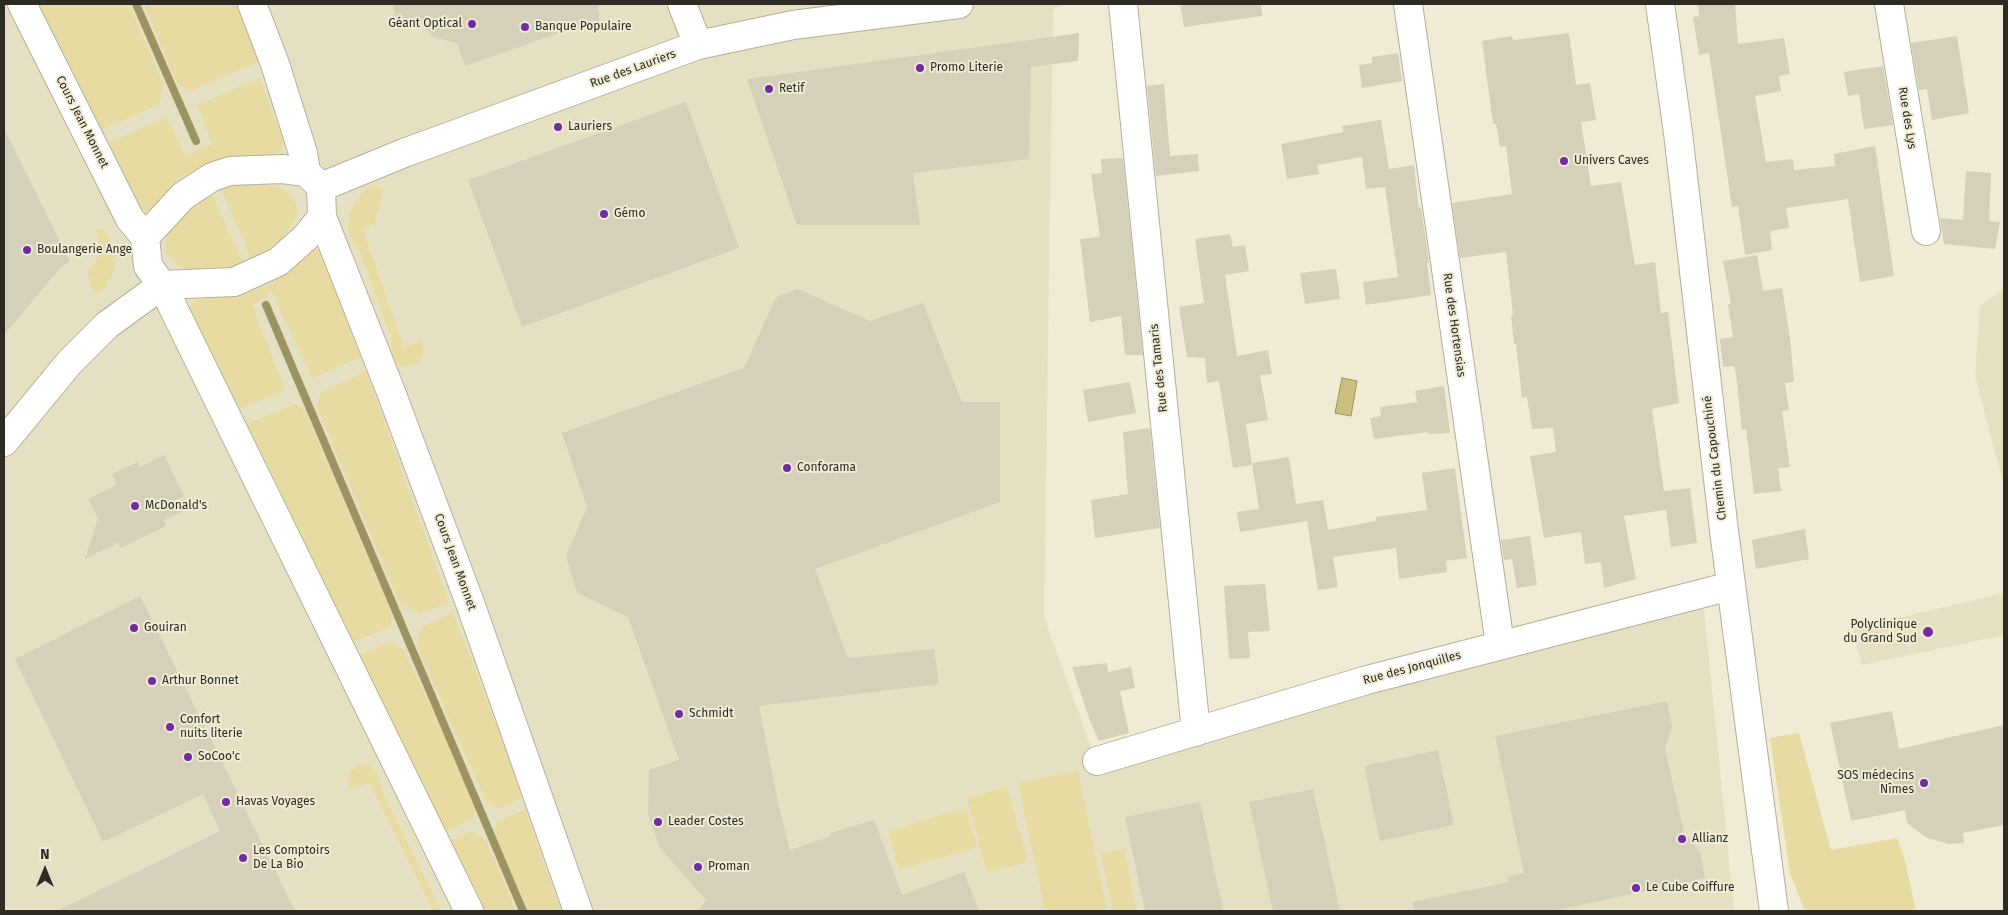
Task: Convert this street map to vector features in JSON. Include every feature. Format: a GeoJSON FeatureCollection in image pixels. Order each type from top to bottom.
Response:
{"type":"FeatureCollection","features":[{"type":"Feature","properties":{"kind":"street","name":"Cours Jean Monnet"},"geometry":{"type":"LineString","coordinates":[[22,4],[130,220],[145,238]]}},
{"type":"Feature","properties":{"kind":"street"},"geometry":{"type":"LineString","coordinates":[[252,4],[314,180]]}},
{"type":"Feature","properties":{"kind":"street"},"geometry":{"type":"LineString","coordinates":[[682,4],[698,46]]}},
{"type":"Feature","properties":{"kind":"street","name":"Rue des Lauriers"},"geometry":{"type":"LineString","coordinates":[[314,180],[404,153],[698,46],[793,25],[959,4]]}},
{"type":"Feature","properties":{"kind":"street","name":"Rue des Tamaris"},"geometry":{"type":"LineString","coordinates":[[1123,4],[1196,732]]}},
{"type":"Feature","properties":{"kind":"street","name":"Rue des Hortensias"},"geometry":{"type":"LineString","coordinates":[[1408,4],[1500,645]]}},
{"type":"Feature","properties":{"kind":"street","name":"Chemin du Capouchiné"},"geometry":{"type":"LineString","coordinates":[[1660,4],[1678,133],[1715,462],[1774,911]]}},
{"type":"Feature","properties":{"kind":"street","name":"Rue des Lys"},"geometry":{"type":"LineString","coordinates":[[1889,4],[1926,232]]}},
{"type":"Feature","properties":{"kind":"street"},"geometry":{"type":"LineString","coordinates":[[314,180],[282,169],[230,172],[212,178],[183,196],[145,238],[148,266],[162,285],[469,911]]}},
{"type":"Feature","properties":{"kind":"street","name":"Cours Jean Monnet"},"geometry":{"type":"LineString","coordinates":[[314,180],[322,217],[391,392],[463,585],[578,911]]}},
{"type":"Feature","properties":{"kind":"street"},"geometry":{"type":"LineString","coordinates":[[4,442],[75,357],[107,325],[162,285],[234,282],[278,262],[306,237],[322,217]]}},
{"type":"Feature","properties":{"kind":"street","name":"Rue des Jonquilles"},"geometry":{"type":"LineString","coordinates":[[1097,761],[1367,680],[1731,586]]}},
{"type":"Feature","properties":{"kind":"shaded area"},"geometry":{"type":"Polygon","coordinates":[[[4,4],[1067,4],[1053,9],[1044,617],[1100,772],[1701,579],[1734,911],[4,911],[4,4]]]}},
{"type":"Feature","properties":{"kind":"shaded area"},"geometry":{"type":"Polygon","coordinates":[[[37,4],[129,4],[164,86],[159,105],[98,131],[37,4]]]}},
{"type":"Feature","properties":{"kind":"shaded area"},"geometry":{"type":"Polygon","coordinates":[[[144,4],[237,4],[259,62],[190,91],[177,83],[144,4]]]}},
{"type":"Feature","properties":{"kind":"shaded area"},"geometry":{"type":"Polygon","coordinates":[[[260,78],[283,141],[282,150],[275,155],[240,156],[212,164],[185,175],[147,211],[134,206],[103,145],[167,117],[184,155],[212,144],[197,105],[260,78]]]}},
{"type":"Feature","properties":{"kind":"shaded area"},"geometry":{"type":"Polygon","coordinates":[[[254,183],[282,188],[292,197],[297,207],[297,216],[277,246],[252,261],[221,189],[238,184],[254,183]]]}},
{"type":"Feature","properties":{"kind":"shaded area"},"geometry":{"type":"Polygon","coordinates":[[[374,184],[383,189],[376,221],[363,231],[404,347],[423,341],[423,354],[420,363],[410,366],[400,366],[393,360],[390,351],[393,343],[361,254],[354,245],[348,230],[350,211],[362,193],[374,184]]]}},
{"type":"Feature","properties":{"kind":"shaded area"},"geometry":{"type":"Polygon","coordinates":[[[211,192],[245,267],[204,273],[187,270],[176,264],[165,252],[166,236],[176,221],[211,192]]]}},
{"type":"Feature","properties":{"kind":"shaded area"},"geometry":{"type":"Polygon","coordinates":[[[103,229],[112,242],[116,255],[115,269],[106,287],[95,294],[87,271],[96,263],[100,248],[96,230],[103,229]]]}},
{"type":"Feature","properties":{"kind":"shaded area"},"geometry":{"type":"Polygon","coordinates":[[[311,250],[321,250],[360,357],[312,379],[272,292],[252,305],[285,390],[235,411],[188,308],[195,300],[237,296],[268,286],[294,267],[311,250]]]}},
{"type":"Feature","properties":{"kind":"shaded area"},"geometry":{"type":"Polygon","coordinates":[[[2004,288],[2004,486],[1975,377],[1980,306],[2004,288]]]}},
{"type":"Feature","properties":{"kind":"shaded area"},"geometry":{"type":"Polygon","coordinates":[[[366,371],[449,603],[419,614],[400,604],[317,407],[320,393],[366,371]]]}},
{"type":"Feature","properties":{"kind":"shaded area"},"geometry":{"type":"Polygon","coordinates":[[[1342,378],[1357,381],[1351,416],[1335,413],[1342,378]]]}},
{"type":"Feature","properties":{"kind":"shaded area"},"geometry":{"type":"Polygon","coordinates":[[[296,404],[306,413],[390,609],[392,626],[351,643],[243,425],[296,404]]]}},
{"type":"Feature","properties":{"kind":"shaded area","name":"Polyclinique du Grand Sud"},"geometry":{"type":"Polygon","coordinates":[[[2004,593],[2004,635],[1862,665],[1852,629],[2004,593]]]}},
{"type":"Feature","properties":{"kind":"shaded area"},"geometry":{"type":"Polygon","coordinates":[[[453,613],[524,797],[500,809],[486,801],[417,646],[421,627],[453,613]]]}},
{"type":"Feature","properties":{"kind":"shaded area"},"geometry":{"type":"Polygon","coordinates":[[[392,640],[403,650],[477,802],[474,818],[442,834],[357,657],[392,640]]]}},
{"type":"Feature","properties":{"kind":"shaded area"},"geometry":{"type":"Polygon","coordinates":[[[1799,733],[1831,850],[1897,838],[1905,861],[1916,911],[1805,911],[1790,873],[1770,738],[1799,733]]]}},
{"type":"Feature","properties":{"kind":"shaded area"},"geometry":{"type":"Polygon","coordinates":[[[360,764],[370,765],[378,776],[381,789],[441,911],[433,911],[370,783],[350,789],[348,781],[351,771],[360,764]]]}},
{"type":"Feature","properties":{"kind":"shaded area"},"geometry":{"type":"Polygon","coordinates":[[[1078,771],[1107,911],[1045,911],[1018,783],[1078,771]]]}},
{"type":"Feature","properties":{"kind":"shaded area"},"geometry":{"type":"Polygon","coordinates":[[[1007,787],[1028,862],[987,873],[967,798],[1007,787]]]}},
{"type":"Feature","properties":{"kind":"shaded area"},"geometry":{"type":"Polygon","coordinates":[[[966,808],[977,847],[899,870],[888,831],[966,808]]]}},
{"type":"Feature","properties":{"kind":"shaded area"},"geometry":{"type":"Polygon","coordinates":[[[525,810],[561,911],[528,911],[495,834],[496,821],[525,810]]]}},
{"type":"Feature","properties":{"kind":"shaded area"},"geometry":{"type":"Polygon","coordinates":[[[472,831],[486,840],[516,911],[481,911],[447,843],[472,831]]]}},
{"type":"Feature","properties":{"kind":"shaded area"},"geometry":{"type":"Polygon","coordinates":[[[1124,849],[1137,911],[1113,911],[1101,853],[1124,849]]]}},
{"type":"Feature","properties":{"kind":"building"},"geometry":{"type":"Polygon","coordinates":[[[393,4],[598,4],[600,27],[562,32],[465,66],[457,43],[435,38],[420,22],[397,26],[393,4]]]}},
{"type":"Feature","properties":{"kind":"building"},"geometry":{"type":"Polygon","coordinates":[[[1180,4],[1261,4],[1262,16],[1184,27],[1180,4]]]}},
{"type":"Feature","properties":{"kind":"building"},"geometry":{"type":"Polygon","coordinates":[[[1698,4],[1735,4],[1738,44],[1784,38],[1790,74],[1779,76],[1781,91],[1755,96],[1766,162],[1793,159],[1794,170],[1835,166],[1834,154],[1875,146],[1894,276],[1860,282],[1848,199],[1786,208],[1789,228],[1770,231],[1772,250],[1745,255],[1738,206],[1732,207],[1709,53],[1699,55],[1693,17],[1699,16],[1698,4]]]}},
{"type":"Feature","properties":{"kind":"building"},"geometry":{"type":"Polygon","coordinates":[[[1079,33],[1078,61],[1031,67],[1029,159],[913,173],[920,225],[797,225],[747,79],[1079,33]]]}},
{"type":"Feature","properties":{"kind":"building"},"geometry":{"type":"Polygon","coordinates":[[[1569,33],[1576,85],[1590,83],[1596,120],[1581,122],[1591,186],[1621,182],[1635,265],[1655,262],[1661,313],[1668,312],[1679,403],[1652,409],[1664,491],[1690,488],[1697,543],[1671,547],[1666,510],[1624,516],[1636,579],[1604,588],[1601,562],[1585,564],[1581,532],[1544,538],[1530,456],[1556,452],[1553,428],[1532,429],[1527,397],[1522,398],[1516,344],[1514,344],[1511,315],[1513,315],[1506,252],[1460,258],[1452,203],[1512,194],[1506,146],[1500,147],[1496,124],[1493,124],[1482,41],[1512,36],[1513,40],[1569,33]]]}},
{"type":"Feature","properties":{"kind":"building"},"geometry":{"type":"Polygon","coordinates":[[[1957,36],[1969,113],[1932,120],[1927,89],[1919,90],[1911,43],[1957,36]]]}},
{"type":"Feature","properties":{"kind":"building"},"geometry":{"type":"Polygon","coordinates":[[[1398,53],[1402,81],[1362,88],[1359,65],[1372,63],[1372,57],[1398,53]]]}},
{"type":"Feature","properties":{"kind":"building"},"geometry":{"type":"Polygon","coordinates":[[[1883,66],[1893,125],[1864,129],[1859,94],[1848,96],[1844,72],[1883,66]]]}},
{"type":"Feature","properties":{"kind":"building"},"geometry":{"type":"Polygon","coordinates":[[[1164,84],[1170,156],[1198,154],[1199,171],[1156,176],[1147,86],[1164,84]]]}},
{"type":"Feature","properties":{"kind":"building","name":"Gémo"},"geometry":{"type":"Polygon","coordinates":[[[686,102],[739,248],[522,327],[468,180],[686,102]]]}},
{"type":"Feature","properties":{"kind":"building"},"geometry":{"type":"Polygon","coordinates":[[[1381,120],[1389,169],[1414,165],[1418,202],[1419,208],[1421,208],[1429,263],[1427,263],[1431,295],[1366,305],[1363,282],[1398,277],[1385,187],[1366,189],[1362,157],[1317,165],[1319,174],[1287,179],[1281,144],[1343,132],[1342,126],[1381,120]]]}},
{"type":"Feature","properties":{"kind":"building"},"geometry":{"type":"Polygon","coordinates":[[[4,128],[70,262],[61,267],[4,335],[4,128]]]}},
{"type":"Feature","properties":{"kind":"building"},"geometry":{"type":"Polygon","coordinates":[[[1123,158],[1143,355],[1125,355],[1121,316],[1090,322],[1080,239],[1100,237],[1091,174],[1102,173],[1101,159],[1123,158]]]}},
{"type":"Feature","properties":{"kind":"building"},"geometry":{"type":"Polygon","coordinates":[[[1966,171],[1991,173],[1989,221],[2000,222],[1995,249],[1944,244],[1940,218],[1963,220],[1966,171]]]}},
{"type":"Feature","properties":{"kind":"building"},"geometry":{"type":"Polygon","coordinates":[[[1230,234],[1233,247],[1245,245],[1249,271],[1225,275],[1237,356],[1268,350],[1272,374],[1260,375],[1268,420],[1246,424],[1252,465],[1233,468],[1219,381],[1207,383],[1205,358],[1187,357],[1179,307],[1204,303],[1195,239],[1230,234]]]}},
{"type":"Feature","properties":{"kind":"building"},"geometry":{"type":"Polygon","coordinates":[[[1757,255],[1763,291],[1782,288],[1790,338],[1794,382],[1785,383],[1789,410],[1782,411],[1790,467],[1778,468],[1781,491],[1754,494],[1746,429],[1742,430],[1736,374],[1734,366],[1723,367],[1720,339],[1733,337],[1728,304],[1731,304],[1723,261],[1757,255]]]}},
{"type":"Feature","properties":{"kind":"building"},"geometry":{"type":"Polygon","coordinates":[[[1336,269],[1340,299],[1305,304],[1300,273],[1336,269]]]}},
{"type":"Feature","properties":{"kind":"building","name":"Conforama"},"geometry":{"type":"Polygon","coordinates":[[[798,289],[870,321],[923,303],[962,402],[1000,402],[1000,502],[815,569],[848,658],[934,649],[939,684],[759,706],[778,802],[790,850],[831,836],[830,833],[874,820],[902,895],[964,872],[979,911],[699,911],[706,900],[660,848],[648,815],[649,770],[679,760],[628,617],[577,593],[566,556],[587,507],[562,433],[744,368],[776,297],[798,289]]]}},
{"type":"Feature","properties":{"kind":"building"},"geometry":{"type":"Polygon","coordinates":[[[1130,382],[1136,413],[1088,422],[1083,390],[1130,382]]]}},
{"type":"Feature","properties":{"kind":"building"},"geometry":{"type":"Polygon","coordinates":[[[1444,386],[1450,433],[1428,434],[1428,432],[1374,439],[1370,418],[1381,416],[1380,407],[1417,402],[1415,391],[1444,386]]]}},
{"type":"Feature","properties":{"kind":"building"},"geometry":{"type":"Polygon","coordinates":[[[1150,428],[1160,528],[1095,538],[1091,500],[1128,494],[1123,432],[1150,428]]]}},
{"type":"Feature","properties":{"kind":"building","name":"McDonald's"},"geometry":{"type":"Polygon","coordinates":[[[164,455],[184,496],[176,500],[182,512],[164,520],[166,526],[121,548],[118,543],[85,559],[98,518],[88,499],[117,485],[112,474],[138,462],[140,467],[164,455]]]}},
{"type":"Feature","properties":{"kind":"building"},"geometry":{"type":"Polygon","coordinates":[[[1289,457],[1296,504],[1323,500],[1328,530],[1376,521],[1376,517],[1427,510],[1422,473],[1455,468],[1467,558],[1446,561],[1447,572],[1399,579],[1396,548],[1333,557],[1338,587],[1318,590],[1307,521],[1240,532],[1237,512],[1259,509],[1252,463],[1289,457]]]}},
{"type":"Feature","properties":{"kind":"building"},"geometry":{"type":"Polygon","coordinates":[[[1805,529],[1809,559],[1756,569],[1752,540],[1805,529]]]}},
{"type":"Feature","properties":{"kind":"building"},"geometry":{"type":"Polygon","coordinates":[[[1530,536],[1537,585],[1517,588],[1512,559],[1504,560],[1501,540],[1530,536]]]}},
{"type":"Feature","properties":{"kind":"building"},"geometry":{"type":"Polygon","coordinates":[[[1265,584],[1270,631],[1248,632],[1250,658],[1229,659],[1224,586],[1265,584]]]}},
{"type":"Feature","properties":{"kind":"building"},"geometry":{"type":"Polygon","coordinates":[[[140,596],[295,911],[57,911],[220,831],[203,794],[103,842],[15,659],[140,596]]]}},
{"type":"Feature","properties":{"kind":"building"},"geometry":{"type":"Polygon","coordinates":[[[1107,663],[1108,672],[1131,667],[1135,688],[1120,691],[1129,733],[1099,741],[1090,721],[1072,667],[1107,663]]]}},
{"type":"Feature","properties":{"kind":"building"},"geometry":{"type":"Polygon","coordinates":[[[1667,701],[1672,726],[1665,748],[1684,833],[1700,852],[1705,878],[1553,911],[1414,911],[1413,902],[1509,882],[1508,877],[1524,873],[1495,736],[1667,701]]]}},
{"type":"Feature","properties":{"kind":"building","name":"SOS médecins Nîmes"},"geometry":{"type":"Polygon","coordinates":[[[1892,711],[1899,749],[2004,725],[2004,825],[1963,833],[1964,843],[1949,844],[1927,838],[1907,823],[1905,810],[1851,821],[1830,723],[1892,711]]]}},
{"type":"Feature","properties":{"kind":"building"},"geometry":{"type":"Polygon","coordinates":[[[1438,750],[1454,825],[1380,841],[1364,766],[1438,750]]]}},
{"type":"Feature","properties":{"kind":"building"},"geometry":{"type":"Polygon","coordinates":[[[1313,789],[1340,911],[1273,911],[1249,802],[1313,789]]]}},
{"type":"Feature","properties":{"kind":"building"},"geometry":{"type":"Polygon","coordinates":[[[1200,802],[1223,911],[1145,911],[1125,817],[1200,802]]]}},
{"type":"Feature","properties":{"kind":"waterway"},"geometry":{"type":"LineString","coordinates":[[136,4],[196,141]]}},
{"type":"Feature","properties":{"kind":"waterway"},"geometry":{"type":"LineString","coordinates":[[266,305],[523,911]]}},
{"type":"Feature","properties":{"kind":"place","name":"Géant Optical"},"geometry":{"type":"Point","coordinates":[472,24]}},
{"type":"Feature","properties":{"kind":"place","name":"Banque Populaire"},"geometry":{"type":"Point","coordinates":[525,27]}},
{"type":"Feature","properties":{"kind":"place","name":"Promo Literie"},"geometry":{"type":"Point","coordinates":[920,68]}},
{"type":"Feature","properties":{"kind":"place","name":"Retif"},"geometry":{"type":"Point","coordinates":[769,89]}},
{"type":"Feature","properties":{"kind":"place","name":"Lauriers"},"geometry":{"type":"Point","coordinates":[558,127]}},
{"type":"Feature","properties":{"kind":"place","name":"Univers Caves"},"geometry":{"type":"Point","coordinates":[1564,161]}},
{"type":"Feature","properties":{"kind":"place","name":"Gémo"},"geometry":{"type":"Point","coordinates":[604,214]}},
{"type":"Feature","properties":{"kind":"place","name":"Boulangerie Ange"},"geometry":{"type":"Point","coordinates":[27,250]}},
{"type":"Feature","properties":{"kind":"place","name":"Conforama"},"geometry":{"type":"Point","coordinates":[787,468]}},
{"type":"Feature","properties":{"kind":"place","name":"McDonald's"},"geometry":{"type":"Point","coordinates":[135,506]}},
{"type":"Feature","properties":{"kind":"place","name":"Gouiran"},"geometry":{"type":"Point","coordinates":[134,628]}},
{"type":"Feature","properties":{"kind":"place","name":"Polyclinique du Grand Sud"},"geometry":{"type":"Point","coordinates":[1928,632]}},
{"type":"Feature","properties":{"kind":"place","name":"Arthur Bonnet"},"geometry":{"type":"Point","coordinates":[152,681]}},
{"type":"Feature","properties":{"kind":"place","name":"Schmidt"},"geometry":{"type":"Point","coordinates":[679,714]}},
{"type":"Feature","properties":{"kind":"place","name":"Confort nuits literie"},"geometry":{"type":"Point","coordinates":[170,727]}},
{"type":"Feature","properties":{"kind":"place","name":"SoCoo'c"},"geometry":{"type":"Point","coordinates":[188,757]}},
{"type":"Feature","properties":{"kind":"place","name":"SOS médecins Nîmes"},"geometry":{"type":"Point","coordinates":[1924,783]}},
{"type":"Feature","properties":{"kind":"place","name":"Havas Voyages"},"geometry":{"type":"Point","coordinates":[226,802]}},
{"type":"Feature","properties":{"kind":"place","name":"Leader Costes"},"geometry":{"type":"Point","coordinates":[658,822]}},
{"type":"Feature","properties":{"kind":"place","name":"Allianz"},"geometry":{"type":"Point","coordinates":[1682,839]}},
{"type":"Feature","properties":{"kind":"place","name":"Les Comptoirs De La Bio"},"geometry":{"type":"Point","coordinates":[243,858]}},
{"type":"Feature","properties":{"kind":"place","name":"Proman"},"geometry":{"type":"Point","coordinates":[698,867]}},
{"type":"Feature","properties":{"kind":"place","name":"Le Cube Coiffure"},"geometry":{"type":"Point","coordinates":[1636,888]}}]}
